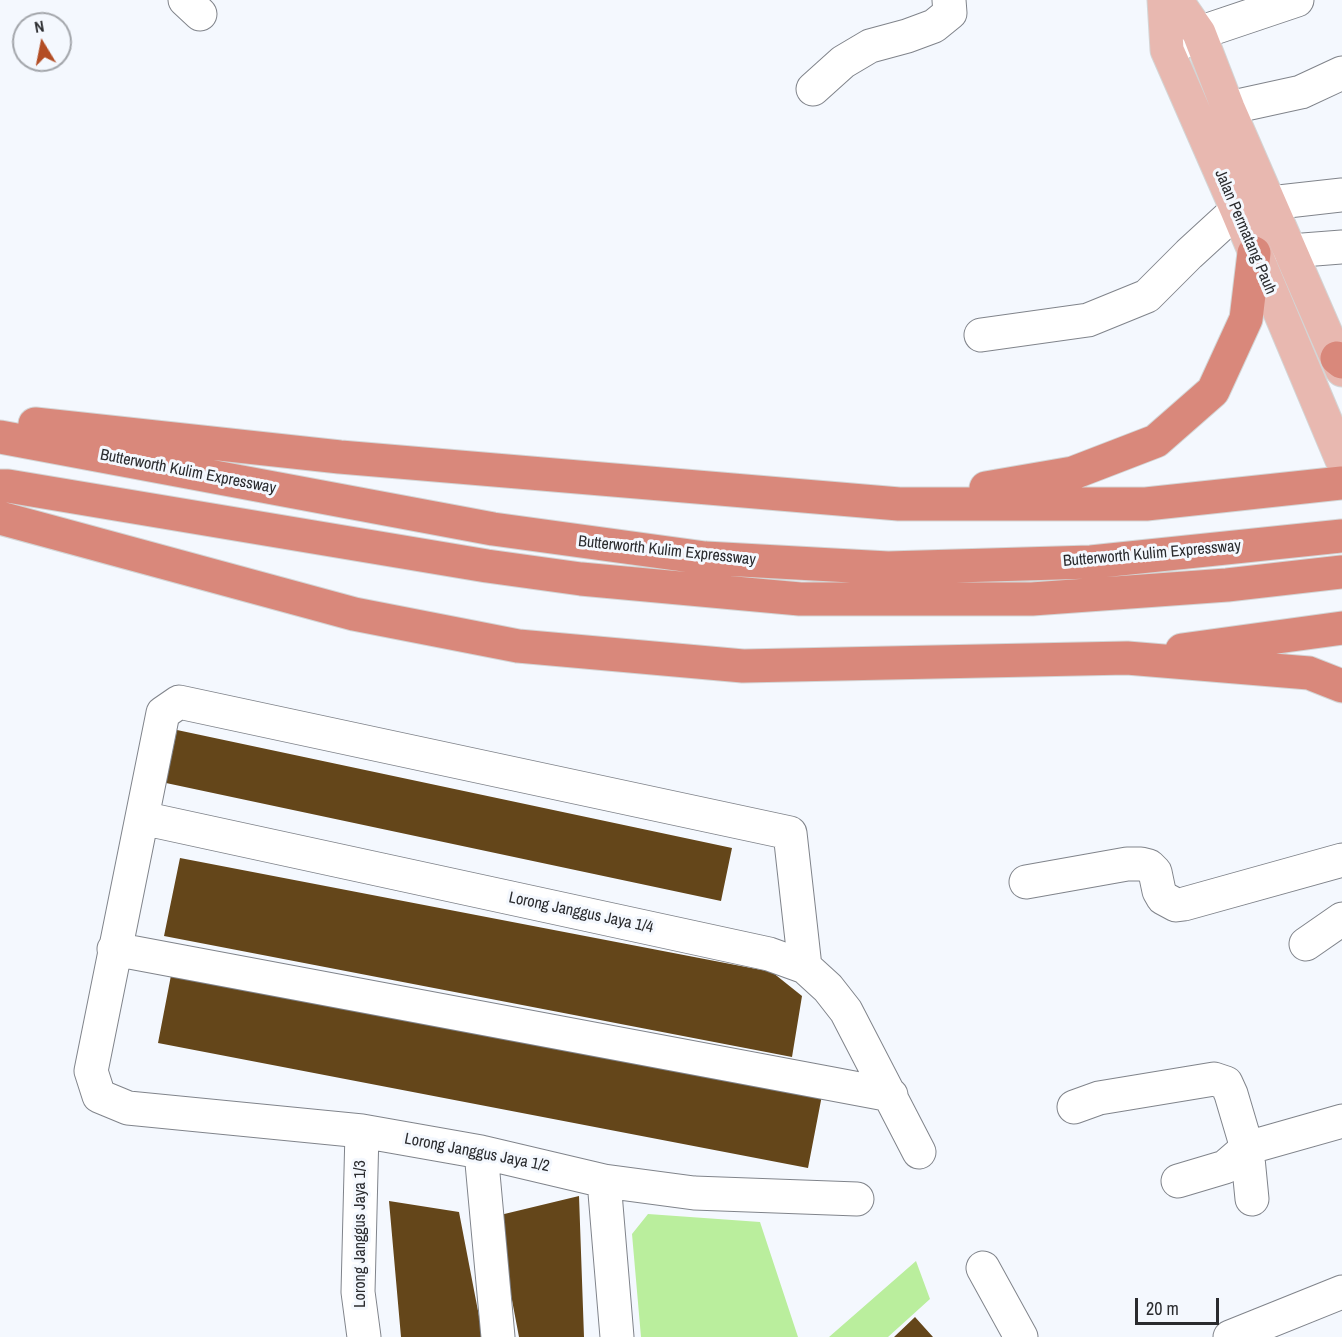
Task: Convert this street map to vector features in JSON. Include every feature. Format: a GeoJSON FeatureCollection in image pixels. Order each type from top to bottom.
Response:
{"type":"FeatureCollection","features":[{"type":"Feature","properties":{"kind":"highway"},"geometry":{"type":"LineString","coordinates":[[899,504],[1072,473],[1156,441],[1213,391],[1246,319],[1254,253]]}},
{"type":"Feature","properties":{"kind":"highway"},"geometry":{"type":"LineString","coordinates":[[0,420],[340,457],[899,504],[1146,504],[1342,483]]}},
{"type":"Feature","properties":{"kind":"highway","name":"Butterworth Kulim Expressway"},"geometry":{"type":"LineString","coordinates":[[0,437],[493,529],[705,558],[888,568],[1090,562],[1342,536]]}},
{"type":"Feature","properties":{"kind":"highway"},"geometry":{"type":"LineString","coordinates":[[0,486],[487,567],[581,579],[800,599],[1032,598],[1227,585],[1342,572]]}},
{"type":"Feature","properties":{"kind":"highway"},"geometry":{"type":"LineString","coordinates":[[0,518],[354,614],[518,646],[743,666],[1127,658],[1309,673],[1342,686]]}},
{"type":"Feature","properties":{"kind":"highway"},"geometry":{"type":"LineString","coordinates":[[1127,658],[1342,628]]}},
{"type":"Feature","properties":{"kind":"main road","name":"Jalan Permatang Pauh"},"geometry":{"type":"LineString","coordinates":[[1164,0],[1167,50],[1342,460]]}},
{"type":"Feature","properties":{"kind":"main road","name":"Jalan Permatang Pauh"},"geometry":{"type":"LineString","coordinates":[[1176,0],[1199,33],[1228,108],[1340,363]]}},
{"type":"Feature","properties":{"kind":"street"},"geometry":{"type":"LineString","coordinates":[[813,89],[843,62],[870,46],[934,26],[950,13],[949,0]]}},
{"type":"Feature","properties":{"kind":"street"},"geometry":{"type":"LineString","coordinates":[[1167,50],[1199,33],[1298,0]]}},
{"type":"Feature","properties":{"kind":"street"},"geometry":{"type":"LineString","coordinates":[[1228,108],[1301,92],[1342,73]]}},
{"type":"Feature","properties":{"kind":"street"},"geometry":{"type":"LineString","coordinates":[[1270,203],[1342,195]]}},
{"type":"Feature","properties":{"kind":"street"},"geometry":{"type":"LineString","coordinates":[[981,335],[1088,320],[1148,296],[1237,210]]}},
{"type":"Feature","properties":{"kind":"street"},"geometry":{"type":"LineString","coordinates":[[1290,251],[1342,247]]}},
{"type":"Feature","properties":{"kind":"street"},"geometry":{"type":"LineString","coordinates":[[805,967],[790,833],[179,702],[163,713],[114,949],[891,1095]]}},
{"type":"Feature","properties":{"kind":"street","name":"Lorong Janggus Jaya 1/4"},"geometry":{"type":"LineString","coordinates":[[142,818],[769,954],[805,967],[828,988],[846,1011],[919,1152]]}},
{"type":"Feature","properties":{"kind":"street"},"geometry":{"type":"LineString","coordinates":[[1026,882],[1127,864],[1141,864],[1149,866],[1155,872],[1163,898],[1176,905],[1342,860]]}},
{"type":"Feature","properties":{"kind":"street"},"geometry":{"type":"LineString","coordinates":[[1306,944],[1342,919]]}},
{"type":"Feature","properties":{"kind":"street","name":"Lorong Janggus Jaya 1/2"},"geometry":{"type":"LineString","coordinates":[[114,949],[91,1071],[99,1096],[128,1108],[362,1131],[481,1152],[604,1180],[694,1193],[857,1199]]}},
{"type":"Feature","properties":{"kind":"street"},"geometry":{"type":"LineString","coordinates":[[1074,1107],[1099,1098],[1214,1079],[1226,1083],[1247,1148],[1252,1199]]}},
{"type":"Feature","properties":{"kind":"street"},"geometry":{"type":"LineString","coordinates":[[1178,1180],[1225,1167],[1247,1148],[1342,1121]]}},
{"type":"Feature","properties":{"kind":"street","name":"Lorong Janggus Jaya 1/3"},"geometry":{"type":"LineString","coordinates":[[362,1131],[358,1292],[364,1337]]}},
{"type":"Feature","properties":{"kind":"street"},"geometry":{"type":"LineString","coordinates":[[481,1152],[498,1337]]}},
{"type":"Feature","properties":{"kind":"street"},"geometry":{"type":"LineString","coordinates":[[604,1180],[617,1337]]}},
{"type":"Feature","properties":{"kind":"street"},"geometry":{"type":"LineString","coordinates":[[983,1268],[1020,1337]]}},
{"type":"Feature","properties":{"kind":"street"},"geometry":{"type":"LineString","coordinates":[[1230,1337],[1342,1292]]}},
{"type":"Feature","properties":{"kind":"green space"},"geometry":{"type":"Polygon","coordinates":[[[648,1214],[760,1222],[798,1337],[641,1337],[632,1234],[648,1214]]]}},
{"type":"Feature","properties":{"kind":"green space"},"geometry":{"type":"Polygon","coordinates":[[[916,1261],[930,1299],[888,1337],[829,1337],[916,1261]]]}},
{"type":"Feature","properties":{"kind":"building"},"geometry":{"type":"Polygon","coordinates":[[[177,730],[732,848],[721,901],[166,783],[177,730]]]}},
{"type":"Feature","properties":{"kind":"building"},"geometry":{"type":"Polygon","coordinates":[[[180,858],[772,972],[802,996],[792,1057],[164,936],[180,858]]]}},
{"type":"Feature","properties":{"kind":"building"},"geometry":{"type":"Polygon","coordinates":[[[173,965],[823,1090],[808,1168],[158,1043],[173,965]]]}},
{"type":"Feature","properties":{"kind":"building"},"geometry":{"type":"Polygon","coordinates":[[[579,1196],[584,1337],[519,1337],[496,1216],[579,1196]]]}},
{"type":"Feature","properties":{"kind":"building"},"geometry":{"type":"Polygon","coordinates":[[[389,1201],[459,1212],[483,1337],[401,1337],[389,1201]]]}},
{"type":"Feature","properties":{"kind":"building"},"geometry":{"type":"Polygon","coordinates":[[[915,1317],[933,1337],[894,1337],[915,1317]]]}}]}
